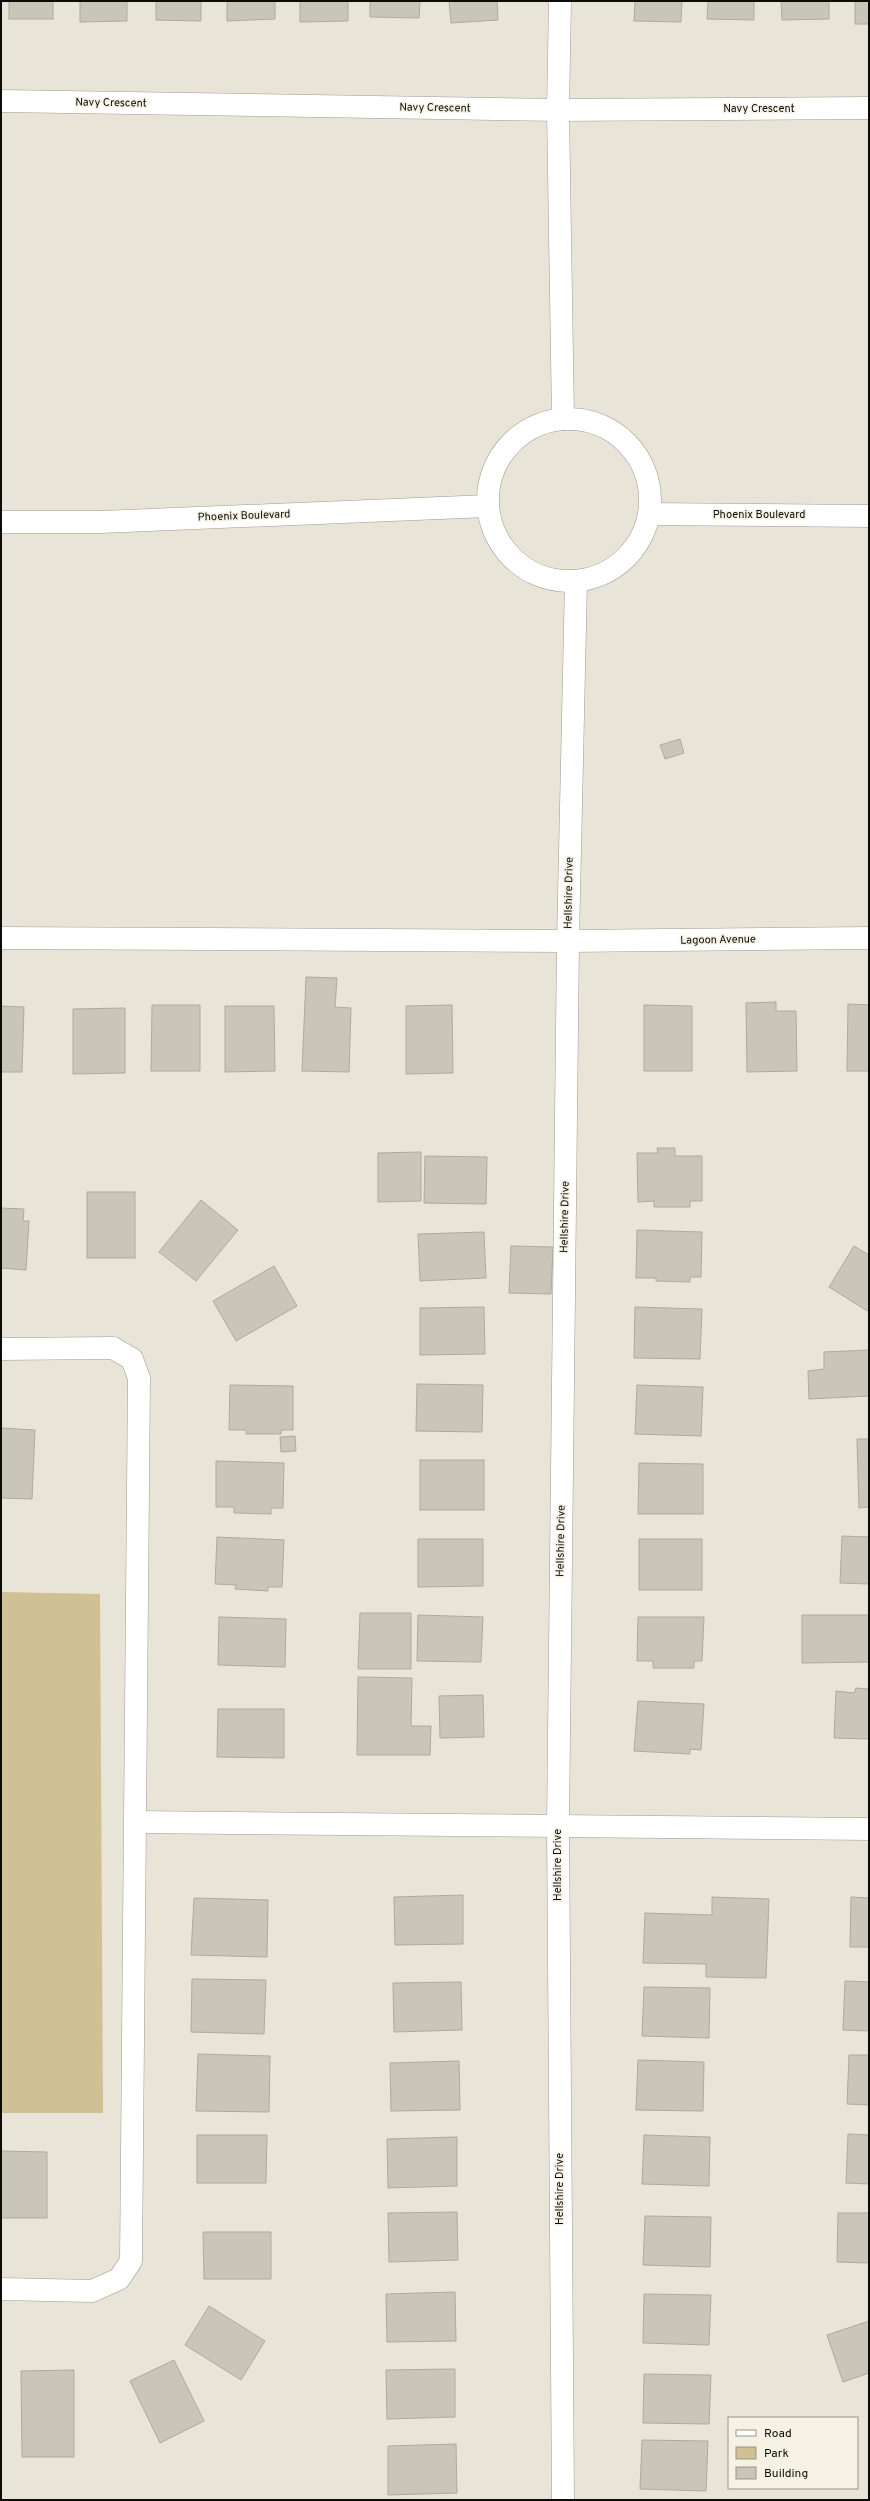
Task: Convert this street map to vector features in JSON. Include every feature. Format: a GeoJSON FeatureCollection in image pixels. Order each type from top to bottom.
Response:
{"type":"FeatureCollection","features":[{"type":"Feature","properties":{"kind":"street"},"geometry":{"type":"LineString","coordinates":[[560,1],[558,110],[563,419]]}},
{"type":"Feature","properties":{"kind":"street","name":"Navy Crescent"},"geometry":{"type":"LineString","coordinates":[[1,102],[558,110],[869,108]]}},
{"type":"Feature","properties":{"kind":"street"},"geometry":{"type":"LineString","coordinates":[[563,419],[587,421],[611,430],[630,445],[643,466],[650,490],[650,514],[640,540],[624,561],[602,575],[576,582],[550,580],[526,570],[507,553],[494,531],[488,506],[491,481],[500,458],[517,439],[538,425],[563,419]]}},
{"type":"Feature","properties":{"kind":"street","name":"Phoenix Boulevard"},"geometry":{"type":"LineString","coordinates":[[1,522],[101,522],[488,506]]}},
{"type":"Feature","properties":{"kind":"street","name":"Phoenix Boulevard"},"geometry":{"type":"LineString","coordinates":[[650,514],[869,516]]}},
{"type":"Feature","properties":{"kind":"street","name":"Hellshire Drive"},"geometry":{"type":"LineString","coordinates":[[563,2500],[558,1825],[568,941],[576,582]]}},
{"type":"Feature","properties":{"kind":"street","name":"Lagoon Avenue"},"geometry":{"type":"LineString","coordinates":[[1,938],[568,941],[869,938]]}},
{"type":"Feature","properties":{"kind":"street"},"geometry":{"type":"LineString","coordinates":[[1,1349],[113,1348],[132,1359],[139,1378],[136,1822],[130,2261],[120,2279],[92,2291],[1,2290]]}},
{"type":"Feature","properties":{"kind":"street"},"geometry":{"type":"LineString","coordinates":[[136,1822],[869,1829]]}},
{"type":"Feature","properties":{"kind":"green space"},"geometry":{"type":"Polygon","coordinates":[[[1,1592],[100,1594],[103,2113],[1,2113],[1,1592]]]}},
{"type":"Feature","properties":{"kind":"building"},"geometry":{"type":"Polygon","coordinates":[[[9,1],[53,1],[53,19],[9,19],[9,1]]]}},
{"type":"Feature","properties":{"kind":"building"},"geometry":{"type":"Polygon","coordinates":[[[80,1],[127,1],[127,21],[80,22],[80,1]]]}},
{"type":"Feature","properties":{"kind":"building"},"geometry":{"type":"Polygon","coordinates":[[[156,1],[201,1],[201,21],[156,20],[156,1]]]}},
{"type":"Feature","properties":{"kind":"building"},"geometry":{"type":"Polygon","coordinates":[[[227,1],[275,1],[275,19],[227,21],[227,1]]]}},
{"type":"Feature","properties":{"kind":"building"},"geometry":{"type":"Polygon","coordinates":[[[300,1],[348,1],[348,21],[300,22],[300,1]]]}},
{"type":"Feature","properties":{"kind":"building"},"geometry":{"type":"Polygon","coordinates":[[[370,1],[420,1],[419,18],[370,17],[370,1]]]}},
{"type":"Feature","properties":{"kind":"building"},"geometry":{"type":"Polygon","coordinates":[[[449,1],[497,1],[498,20],[451,23],[449,1]]]}},
{"type":"Feature","properties":{"kind":"building"},"geometry":{"type":"Polygon","coordinates":[[[635,1],[682,1],[681,22],[634,21],[635,1]]]}},
{"type":"Feature","properties":{"kind":"building"},"geometry":{"type":"Polygon","coordinates":[[[708,1],[754,1],[754,20],[707,19],[708,1]]]}},
{"type":"Feature","properties":{"kind":"building"},"geometry":{"type":"Polygon","coordinates":[[[781,1],[829,1],[829,19],[782,20],[781,1]]]}},
{"type":"Feature","properties":{"kind":"building"},"geometry":{"type":"Polygon","coordinates":[[[855,1],[869,1],[869,24],[855,24],[855,1]]]}},
{"type":"Feature","properties":{"kind":"building"},"geometry":{"type":"Polygon","coordinates":[[[680,739],[684,753],[665,759],[660,745],[680,739]]]}},
{"type":"Feature","properties":{"kind":"building"},"geometry":{"type":"Polygon","coordinates":[[[306,977],[337,978],[335,1007],[351,1008],[349,1072],[302,1071],[306,977]]]}},
{"type":"Feature","properties":{"kind":"building"},"geometry":{"type":"Polygon","coordinates":[[[776,1002],[776,1011],[796,1011],[797,1071],[747,1072],[746,1003],[776,1002]]]}},
{"type":"Feature","properties":{"kind":"building"},"geometry":{"type":"Polygon","coordinates":[[[848,1004],[869,1005],[869,1071],[847,1071],[848,1004]]]}},
{"type":"Feature","properties":{"kind":"building"},"geometry":{"type":"Polygon","coordinates":[[[152,1005],[200,1005],[200,1071],[151,1071],[152,1005]]]}},
{"type":"Feature","properties":{"kind":"building"},"geometry":{"type":"Polygon","coordinates":[[[452,1005],[453,1073],[406,1074],[406,1006],[452,1005]]]}},
{"type":"Feature","properties":{"kind":"building"},"geometry":{"type":"Polygon","coordinates":[[[644,1005],[692,1006],[692,1071],[644,1071],[644,1005]]]}},
{"type":"Feature","properties":{"kind":"building"},"geometry":{"type":"Polygon","coordinates":[[[1,1006],[24,1007],[22,1072],[1,1072],[1,1006]]]}},
{"type":"Feature","properties":{"kind":"building"},"geometry":{"type":"Polygon","coordinates":[[[225,1006],[274,1006],[275,1071],[225,1072],[225,1006]]]}},
{"type":"Feature","properties":{"kind":"building"},"geometry":{"type":"Polygon","coordinates":[[[125,1008],[125,1073],[73,1074],[73,1009],[125,1008]]]}},
{"type":"Feature","properties":{"kind":"building"},"geometry":{"type":"Polygon","coordinates":[[[657,1148],[675,1148],[675,1156],[702,1156],[702,1201],[690,1201],[690,1207],[654,1207],[654,1201],[638,1202],[637,1153],[658,1153],[657,1148]]]}},
{"type":"Feature","properties":{"kind":"building"},"geometry":{"type":"Polygon","coordinates":[[[421,1152],[421,1201],[378,1202],[378,1153],[421,1152]]]}},
{"type":"Feature","properties":{"kind":"building"},"geometry":{"type":"Polygon","coordinates":[[[425,1156],[487,1157],[486,1204],[424,1203],[425,1156]]]}},
{"type":"Feature","properties":{"kind":"building"},"geometry":{"type":"Polygon","coordinates":[[[87,1192],[135,1192],[135,1258],[87,1258],[87,1192]]]}},
{"type":"Feature","properties":{"kind":"building"},"geometry":{"type":"Polygon","coordinates":[[[201,1200],[238,1230],[196,1281],[159,1252],[201,1200]]]}},
{"type":"Feature","properties":{"kind":"building"},"geometry":{"type":"Polygon","coordinates":[[[1,1208],[24,1209],[23,1221],[29,1221],[26,1270],[1,1268],[1,1208]]]}},
{"type":"Feature","properties":{"kind":"building"},"geometry":{"type":"Polygon","coordinates":[[[637,1230],[702,1232],[701,1277],[690,1277],[690,1282],[656,1281],[656,1278],[636,1278],[637,1230]]]}},
{"type":"Feature","properties":{"kind":"building"},"geometry":{"type":"Polygon","coordinates":[[[484,1232],[486,1278],[420,1281],[418,1234],[484,1232]]]}},
{"type":"Feature","properties":{"kind":"building"},"geometry":{"type":"Polygon","coordinates":[[[511,1246],[553,1247],[551,1294],[509,1293],[511,1246]]]}},
{"type":"Feature","properties":{"kind":"building"},"geometry":{"type":"Polygon","coordinates":[[[854,1246],[869,1255],[869,1312],[829,1287],[854,1246]]]}},
{"type":"Feature","properties":{"kind":"building"},"geometry":{"type":"Polygon","coordinates":[[[274,1266],[297,1306],[236,1341],[213,1301],[274,1266]]]}},
{"type":"Feature","properties":{"kind":"building"},"geometry":{"type":"Polygon","coordinates":[[[484,1307],[485,1354],[420,1355],[420,1308],[484,1307]]]}},
{"type":"Feature","properties":{"kind":"building"},"geometry":{"type":"Polygon","coordinates":[[[635,1307],[702,1309],[700,1359],[634,1358],[635,1307]]]}},
{"type":"Feature","properties":{"kind":"building"},"geometry":{"type":"Polygon","coordinates":[[[869,1350],[869,1396],[809,1399],[808,1371],[824,1369],[824,1352],[869,1350]]]}},
{"type":"Feature","properties":{"kind":"building"},"geometry":{"type":"Polygon","coordinates":[[[417,1384],[483,1385],[482,1432],[416,1431],[417,1384]]]}},
{"type":"Feature","properties":{"kind":"building"},"geometry":{"type":"Polygon","coordinates":[[[230,1385],[293,1386],[293,1430],[281,1430],[281,1434],[246,1434],[246,1430],[229,1430],[230,1385]]]}},
{"type":"Feature","properties":{"kind":"building"},"geometry":{"type":"Polygon","coordinates":[[[637,1385],[703,1387],[701,1436],[635,1434],[637,1385]]]}},
{"type":"Feature","properties":{"kind":"building"},"geometry":{"type":"Polygon","coordinates":[[[1,1428],[35,1430],[32,1499],[1,1498],[1,1428]]]}},
{"type":"Feature","properties":{"kind":"building"},"geometry":{"type":"Polygon","coordinates":[[[295,1436],[296,1451],[281,1452],[280,1437],[295,1436]]]}},
{"type":"Feature","properties":{"kind":"building"},"geometry":{"type":"Polygon","coordinates":[[[857,1439],[869,1439],[869,1507],[859,1508],[857,1439]]]}},
{"type":"Feature","properties":{"kind":"building"},"geometry":{"type":"Polygon","coordinates":[[[420,1460],[484,1460],[484,1510],[420,1510],[420,1460]]]}},
{"type":"Feature","properties":{"kind":"building"},"geometry":{"type":"Polygon","coordinates":[[[216,1461],[284,1463],[283,1508],[271,1508],[271,1514],[234,1513],[234,1507],[216,1507],[216,1461]]]}},
{"type":"Feature","properties":{"kind":"building"},"geometry":{"type":"Polygon","coordinates":[[[639,1463],[703,1464],[703,1514],[638,1514],[639,1463]]]}},
{"type":"Feature","properties":{"kind":"building"},"geometry":{"type":"Polygon","coordinates":[[[842,1536],[869,1537],[869,1584],[840,1583],[842,1536]]]}},
{"type":"Feature","properties":{"kind":"building"},"geometry":{"type":"Polygon","coordinates":[[[217,1537],[284,1540],[282,1587],[268,1587],[268,1591],[235,1589],[236,1585],[215,1584],[217,1537]]]}},
{"type":"Feature","properties":{"kind":"building"},"geometry":{"type":"Polygon","coordinates":[[[418,1539],[483,1539],[483,1586],[418,1587],[418,1539]]]}},
{"type":"Feature","properties":{"kind":"building"},"geometry":{"type":"Polygon","coordinates":[[[639,1539],[702,1539],[702,1590],[639,1590],[639,1539]]]}},
{"type":"Feature","properties":{"kind":"building"},"geometry":{"type":"Polygon","coordinates":[[[360,1613],[411,1613],[411,1669],[358,1669],[360,1613]]]}},
{"type":"Feature","properties":{"kind":"building"},"geometry":{"type":"Polygon","coordinates":[[[418,1615],[483,1617],[481,1662],[417,1661],[418,1615]]]}},
{"type":"Feature","properties":{"kind":"building"},"geometry":{"type":"Polygon","coordinates":[[[802,1615],[869,1615],[869,1662],[802,1663],[802,1615]]]}},
{"type":"Feature","properties":{"kind":"building"},"geometry":{"type":"Polygon","coordinates":[[[219,1617],[286,1619],[285,1667],[218,1665],[219,1617]]]}},
{"type":"Feature","properties":{"kind":"building"},"geometry":{"type":"Polygon","coordinates":[[[638,1617],[704,1617],[702,1661],[694,1661],[694,1668],[653,1668],[653,1661],[637,1661],[638,1617]]]}},
{"type":"Feature","properties":{"kind":"building"},"geometry":{"type":"Polygon","coordinates":[[[358,1677],[412,1678],[411,1726],[431,1726],[430,1755],[357,1755],[358,1677]]]}},
{"type":"Feature","properties":{"kind":"building"},"geometry":{"type":"Polygon","coordinates":[[[856,1688],[869,1689],[869,1739],[834,1738],[836,1691],[854,1693],[856,1688]]]}},
{"type":"Feature","properties":{"kind":"building"},"geometry":{"type":"Polygon","coordinates":[[[483,1695],[484,1737],[440,1738],[439,1696],[483,1695]]]}},
{"type":"Feature","properties":{"kind":"building"},"geometry":{"type":"Polygon","coordinates":[[[638,1701],[704,1704],[701,1750],[690,1749],[690,1754],[634,1751],[638,1701]]]}},
{"type":"Feature","properties":{"kind":"building"},"geometry":{"type":"Polygon","coordinates":[[[218,1709],[284,1709],[284,1758],[217,1757],[218,1709]]]}},
{"type":"Feature","properties":{"kind":"building"},"geometry":{"type":"Polygon","coordinates":[[[463,1895],[463,1944],[395,1945],[394,1897],[463,1895]]]}},
{"type":"Feature","properties":{"kind":"building"},"geometry":{"type":"Polygon","coordinates":[[[712,1897],[769,1899],[766,1978],[706,1977],[706,1964],[643,1963],[645,1913],[712,1915],[712,1897]]]}},
{"type":"Feature","properties":{"kind":"building"},"geometry":{"type":"Polygon","coordinates":[[[851,1897],[869,1898],[869,1947],[850,1947],[851,1897]]]}},
{"type":"Feature","properties":{"kind":"building"},"geometry":{"type":"Polygon","coordinates":[[[194,1898],[268,1900],[267,1957],[191,1955],[194,1898]]]}},
{"type":"Feature","properties":{"kind":"building"},"geometry":{"type":"Polygon","coordinates":[[[192,1979],[266,1980],[264,2034],[191,2032],[192,1979]]]}},
{"type":"Feature","properties":{"kind":"building"},"geometry":{"type":"Polygon","coordinates":[[[845,1981],[869,1982],[869,2031],[843,2030],[845,1981]]]}},
{"type":"Feature","properties":{"kind":"building"},"geometry":{"type":"Polygon","coordinates":[[[461,1982],[462,2030],[394,2032],[393,1983],[461,1982]]]}},
{"type":"Feature","properties":{"kind":"building"},"geometry":{"type":"Polygon","coordinates":[[[644,1987],[710,1988],[709,2038],[642,2036],[644,1987]]]}},
{"type":"Feature","properties":{"kind":"building"},"geometry":{"type":"Polygon","coordinates":[[[198,2054],[270,2056],[269,2112],[196,2111],[198,2054]]]}},
{"type":"Feature","properties":{"kind":"building"},"geometry":{"type":"Polygon","coordinates":[[[849,2055],[869,2055],[869,2105],[847,2104],[849,2055]]]}},
{"type":"Feature","properties":{"kind":"building"},"geometry":{"type":"Polygon","coordinates":[[[638,2060],[704,2062],[703,2111],[636,2110],[638,2060]]]}},
{"type":"Feature","properties":{"kind":"building"},"geometry":{"type":"Polygon","coordinates":[[[459,2061],[460,2110],[391,2111],[390,2063],[459,2061]]]}},
{"type":"Feature","properties":{"kind":"building"},"geometry":{"type":"Polygon","coordinates":[[[848,2134],[869,2135],[869,2184],[846,2183],[848,2134]]]}},
{"type":"Feature","properties":{"kind":"building"},"geometry":{"type":"Polygon","coordinates":[[[197,2135],[267,2135],[266,2183],[197,2183],[197,2135]]]}},
{"type":"Feature","properties":{"kind":"building"},"geometry":{"type":"Polygon","coordinates":[[[644,2135],[710,2137],[709,2186],[642,2184],[644,2135]]]}},
{"type":"Feature","properties":{"kind":"building"},"geometry":{"type":"Polygon","coordinates":[[[457,2137],[457,2186],[388,2188],[387,2139],[457,2137]]]}},
{"type":"Feature","properties":{"kind":"building"},"geometry":{"type":"Polygon","coordinates":[[[1,2151],[47,2152],[47,2218],[1,2218],[1,2151]]]}},
{"type":"Feature","properties":{"kind":"building"},"geometry":{"type":"Polygon","coordinates":[[[457,2212],[458,2260],[389,2262],[388,2213],[457,2212]]]}},
{"type":"Feature","properties":{"kind":"building"},"geometry":{"type":"Polygon","coordinates":[[[838,2213],[869,2213],[869,2263],[837,2262],[838,2213]]]}},
{"type":"Feature","properties":{"kind":"building"},"geometry":{"type":"Polygon","coordinates":[[[645,2216],[711,2217],[710,2267],[643,2265],[645,2216]]]}},
{"type":"Feature","properties":{"kind":"building"},"geometry":{"type":"Polygon","coordinates":[[[203,2232],[271,2232],[271,2279],[204,2279],[203,2232]]]}},
{"type":"Feature","properties":{"kind":"building"},"geometry":{"type":"Polygon","coordinates":[[[455,2292],[456,2341],[387,2342],[386,2294],[455,2292]]]}},
{"type":"Feature","properties":{"kind":"building"},"geometry":{"type":"Polygon","coordinates":[[[644,2294],[711,2295],[709,2345],[643,2343],[644,2294]]]}},
{"type":"Feature","properties":{"kind":"building"},"geometry":{"type":"Polygon","coordinates":[[[209,2306],[265,2341],[241,2380],[185,2345],[209,2306]]]}},
{"type":"Feature","properties":{"kind":"building"},"geometry":{"type":"Polygon","coordinates":[[[869,2321],[869,2373],[843,2382],[827,2335],[869,2321]]]}},
{"type":"Feature","properties":{"kind":"building"},"geometry":{"type":"Polygon","coordinates":[[[174,2360],[204,2421],[160,2443],[130,2381],[174,2360]]]}},
{"type":"Feature","properties":{"kind":"building"},"geometry":{"type":"Polygon","coordinates":[[[455,2369],[455,2417],[387,2419],[386,2370],[455,2369]]]}},
{"type":"Feature","properties":{"kind":"building"},"geometry":{"type":"Polygon","coordinates":[[[74,2370],[74,2457],[22,2457],[21,2371],[74,2370]]]}},
{"type":"Feature","properties":{"kind":"building"},"geometry":{"type":"Polygon","coordinates":[[[644,2374],[711,2375],[709,2424],[643,2423],[644,2374]]]}},
{"type":"Feature","properties":{"kind":"building"},"geometry":{"type":"Polygon","coordinates":[[[642,2440],[708,2441],[706,2491],[640,2489],[642,2440]]]}},
{"type":"Feature","properties":{"kind":"building"},"geometry":{"type":"Polygon","coordinates":[[[456,2444],[457,2493],[388,2495],[388,2446],[456,2444]]]}}]}
